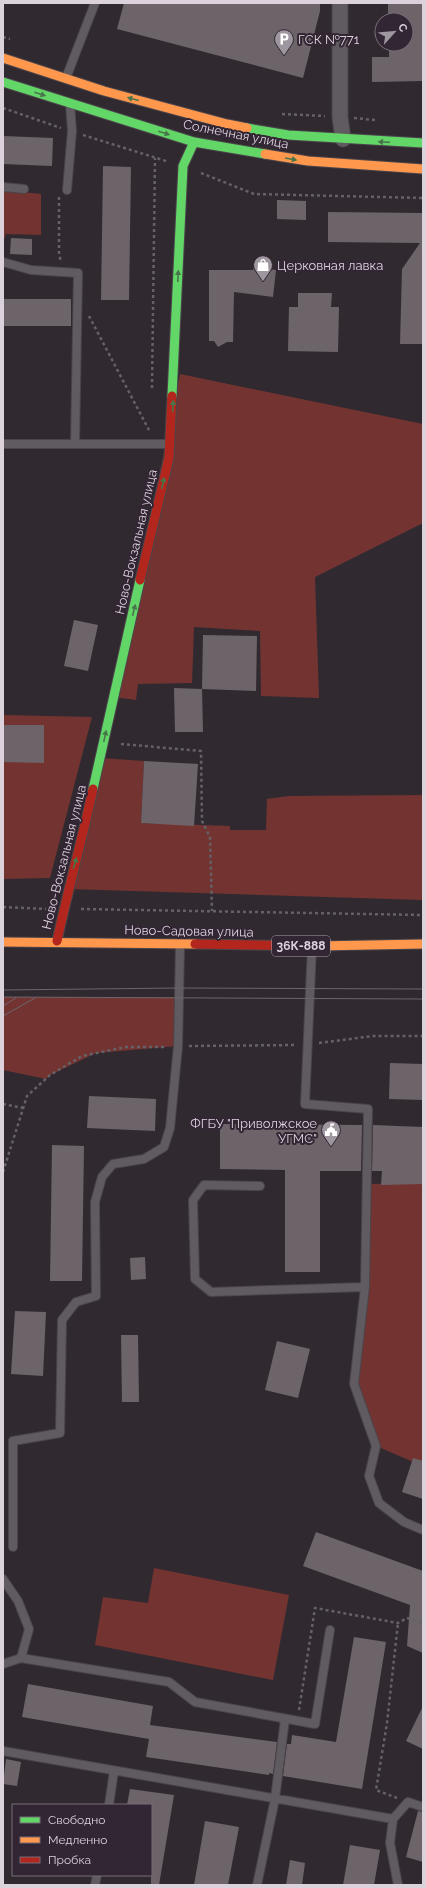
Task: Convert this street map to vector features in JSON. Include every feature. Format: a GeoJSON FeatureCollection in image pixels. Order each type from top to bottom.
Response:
{"type":"FeatureCollection","features":[{"type":"Feature","properties":{"kind":"main road","name":"Солнечная улица"},"geometry":{"type":"LineString","coordinates":[[3,58],[104,91],[227,124],[288,136],[423,143]]}},
{"type":"Feature","properties":{"kind":"main road","name":"Солнечная улица"},"geometry":{"type":"LineString","coordinates":[[3,82],[194,142],[308,161],[423,169]]}},
{"type":"Feature","properties":{"kind":"main road","name":"Ново-Вокзальная улица"},"geometry":{"type":"LineString","coordinates":[[57,942],[85,828],[149,548],[171,444],[183,166],[194,142]]}},
{"type":"Feature","properties":{"kind":"main road","name":"Ново-Садовая улица"},"geometry":{"type":"LineString","coordinates":[[3,942],[180,943],[312,946],[423,944]]}},
{"type":"Feature","properties":{"kind":"street"},"geometry":{"type":"LineString","coordinates":[[340,3],[340,117],[343,139]]}},
{"type":"Feature","properties":{"kind":"lane"},"geometry":{"type":"LineString","coordinates":[[66,78],[95,3]]}},
{"type":"Feature","properties":{"kind":"lane"},"geometry":{"type":"LineString","coordinates":[[67,190],[72,131],[70,104]]}},
{"type":"Feature","properties":{"kind":"lane"},"geometry":{"type":"LineString","coordinates":[[3,187],[24,189]]}},
{"type":"Feature","properties":{"kind":"lane"},"geometry":{"type":"LineString","coordinates":[[3,262],[31,270],[78,273],[75,444]]}},
{"type":"Feature","properties":{"kind":"lane"},"geometry":{"type":"LineString","coordinates":[[3,444],[171,444]]}},
{"type":"Feature","properties":{"kind":"lane"},"geometry":{"type":"LineString","coordinates":[[13,1547],[13,1441],[60,1433],[62,1320],[76,1302],[96,1296],[95,1202],[102,1177],[113,1164],[144,1159],[164,1147],[170,1128],[178,1046],[180,943]]}},
{"type":"Feature","properties":{"kind":"lane"},"geometry":{"type":"LineString","coordinates":[[312,946],[305,1104],[368,1109],[365,1287],[354,1384],[376,1446],[369,1476],[379,1503],[404,1522],[423,1530]]}},
{"type":"Feature","properties":{"kind":"lane"},"geometry":{"type":"LineString","coordinates":[[260,1186],[204,1185],[193,1200],[195,1279],[212,1292],[365,1287]]}},
{"type":"Feature","properties":{"kind":"lane"},"geometry":{"type":"LineString","coordinates":[[3,1578],[18,1601],[29,1629],[21,1658]]}},
{"type":"Feature","properties":{"kind":"lane"},"geometry":{"type":"LineString","coordinates":[[3,1664],[21,1658],[169,1682],[195,1702],[316,1724],[330,1630]]}},
{"type":"Feature","properties":{"kind":"lane"},"geometry":{"type":"LineString","coordinates":[[257,1885],[275,1799],[285,1719]]}},
{"type":"Feature","properties":{"kind":"lane"},"geometry":{"type":"LineString","coordinates":[[3,1751],[393,1819]]}},
{"type":"Feature","properties":{"kind":"lane"},"geometry":{"type":"LineString","coordinates":[[109,1804],[114,1771]]}},
{"type":"Feature","properties":{"kind":"lane"},"geometry":{"type":"LineString","coordinates":[[398,1885],[390,1843],[393,1819],[408,1802],[423,1807]]}},
{"type":"Feature","properties":{"kind":"path"},"geometry":{"type":"LineString","coordinates":[[3,37],[17,42]]}},
{"type":"Feature","properties":{"kind":"path"},"geometry":{"type":"LineString","coordinates":[[3,108],[183,166],[254,194],[423,198]]}},
{"type":"Feature","properties":{"kind":"path"},"geometry":{"type":"LineString","coordinates":[[275,114],[378,120]]}},
{"type":"Feature","properties":{"kind":"path"},"geometry":{"type":"LineString","coordinates":[[152,396],[155,158]]}},
{"type":"Feature","properties":{"kind":"path"},"geometry":{"type":"LineString","coordinates":[[59,197],[59,256],[67,272]]}},
{"type":"Feature","properties":{"kind":"path"},"geometry":{"type":"LineString","coordinates":[[78,293],[152,436],[152,428]]}},
{"type":"Feature","properties":{"kind":"path"},"geometry":{"type":"LineString","coordinates":[[104,742],[201,751],[202,821],[210,837],[212,911]]}},
{"type":"Feature","properties":{"kind":"path"},"geometry":{"type":"LineString","coordinates":[[3,907],[423,915]]}},
{"type":"Feature","properties":{"kind":"path"},"geometry":{"type":"LineString","coordinates":[[3,1104],[24,1108]]}},
{"type":"Feature","properties":{"kind":"path"},"geometry":{"type":"LineString","coordinates":[[398,1623],[387,1724],[376,1790],[408,1802]]}},
{"type":"Feature","properties":{"kind":"shaded area"},"geometry":{"type":"Polygon","coordinates":[[[3,190],[41,194],[41,235],[6,234],[3,242],[3,190]]]}},
{"type":"Feature","properties":{"kind":"shaded area"},"geometry":{"type":"Polygon","coordinates":[[[180,374],[423,424],[423,523],[315,577],[319,698],[261,696],[260,631],[194,627],[192,683],[138,684],[136,700],[114,697],[180,374]]]}},
{"type":"Feature","properties":{"kind":"shaded area"},"geometry":{"type":"Polygon","coordinates":[[[3,715],[92,717],[50,878],[3,879],[3,715]]]}},
{"type":"Feature","properties":{"kind":"shaded area"},"geometry":{"type":"Polygon","coordinates":[[[100,758],[144,761],[141,823],[230,826],[230,830],[266,830],[267,799],[289,796],[423,795],[423,900],[68,889],[100,758]]]}},
{"type":"Feature","properties":{"kind":"shaded area"},"geometry":{"type":"Polygon","coordinates":[[[3,997],[178,997],[178,1046],[96,1053],[50,1075],[46,1079],[3,1070],[3,997]]]}},
{"type":"Feature","properties":{"kind":"shaded area"},"geometry":{"type":"Polygon","coordinates":[[[423,1183],[423,1466],[376,1446],[355,1376],[367,1184],[423,1183]]]}},
{"type":"Feature","properties":{"kind":"shaded area"},"geometry":{"type":"Polygon","coordinates":[[[154,1568],[289,1595],[273,1680],[95,1645],[103,1597],[148,1603],[154,1568]]]}},
{"type":"Feature","properties":{"kind":"building"},"geometry":{"type":"Polygon","coordinates":[[[124,3],[320,3],[320,11],[303,78],[117,29],[124,3]]]}},
{"type":"Feature","properties":{"kind":"building"},"geometry":{"type":"Polygon","coordinates":[[[388,3],[423,3],[423,81],[372,82],[372,57],[389,57],[389,52],[414,52],[414,12],[388,12],[388,3]]]}},
{"type":"Feature","properties":{"kind":"building"},"geometry":{"type":"Polygon","coordinates":[[[3,136],[53,138],[52,166],[3,164],[3,136]]]}},
{"type":"Feature","properties":{"kind":"building"},"geometry":{"type":"Polygon","coordinates":[[[103,166],[131,167],[129,300],[101,300],[103,166]]]}},
{"type":"Feature","properties":{"kind":"building"},"geometry":{"type":"Polygon","coordinates":[[[277,200],[306,201],[306,220],[277,219],[277,200]]]}},
{"type":"Feature","properties":{"kind":"building"},"geometry":{"type":"Polygon","coordinates":[[[328,212],[423,213],[423,344],[400,344],[402,269],[420,243],[328,242],[328,212]]]}},
{"type":"Feature","properties":{"kind":"building"},"geometry":{"type":"Polygon","coordinates":[[[11,238],[32,239],[32,255],[10,254],[11,238]]]}},
{"type":"Feature","properties":{"kind":"building"},"geometry":{"type":"Polygon","coordinates":[[[254,268],[276,270],[273,297],[234,292],[233,342],[227,342],[218,347],[214,341],[209,341],[209,270],[253,270],[254,268]]]}},
{"type":"Feature","properties":{"kind":"building"},"geometry":{"type":"Polygon","coordinates":[[[298,293],[332,293],[331,307],[339,307],[338,352],[288,351],[289,307],[298,307],[298,293]]]}},
{"type":"Feature","properties":{"kind":"building"},"geometry":{"type":"Polygon","coordinates":[[[3,299],[71,299],[71,326],[3,326],[3,299]]]}},
{"type":"Feature","properties":{"kind":"building"},"geometry":{"type":"Polygon","coordinates":[[[74,620],[98,625],[88,671],[64,666],[74,620]]]}},
{"type":"Feature","properties":{"kind":"building"},"geometry":{"type":"Polygon","coordinates":[[[203,635],[257,636],[256,691],[202,689],[203,635]]]}},
{"type":"Feature","properties":{"kind":"building"},"geometry":{"type":"Polygon","coordinates":[[[174,688],[202,689],[203,732],[175,732],[174,688]]]}},
{"type":"Feature","properties":{"kind":"building"},"geometry":{"type":"Polygon","coordinates":[[[3,725],[44,725],[44,763],[3,762],[3,725]]]}},
{"type":"Feature","properties":{"kind":"building"},"geometry":{"type":"Polygon","coordinates":[[[144,761],[198,764],[194,826],[141,823],[144,761]]]}},
{"type":"Feature","properties":{"kind":"building"},"geometry":{"type":"Polygon","coordinates":[[[390,1063],[423,1064],[423,1100],[389,1099],[390,1063]]]}},
{"type":"Feature","properties":{"kind":"building"},"geometry":{"type":"Polygon","coordinates":[[[89,1096],[156,1099],[155,1131],[87,1128],[89,1096]]]}},
{"type":"Feature","properties":{"kind":"building"},"geometry":{"type":"Polygon","coordinates":[[[220,1124],[362,1125],[361,1171],[320,1171],[320,1272],[285,1272],[285,1170],[220,1169],[220,1124]]]}},
{"type":"Feature","properties":{"kind":"building"},"geometry":{"type":"Polygon","coordinates":[[[373,1125],[423,1127],[423,1184],[381,1185],[382,1171],[372,1171],[373,1125]]]}},
{"type":"Feature","properties":{"kind":"building"},"geometry":{"type":"Polygon","coordinates":[[[52,1145],[84,1146],[82,1281],[50,1281],[52,1145]]]}},
{"type":"Feature","properties":{"kind":"building"},"geometry":{"type":"Polygon","coordinates":[[[145,1257],[146,1279],[131,1280],[130,1258],[145,1257]]]}},
{"type":"Feature","properties":{"kind":"building"},"geometry":{"type":"Polygon","coordinates":[[[15,1311],[46,1312],[43,1376],[11,1374],[15,1311]]]}},
{"type":"Feature","properties":{"kind":"building"},"geometry":{"type":"Polygon","coordinates":[[[121,1335],[138,1335],[139,1402],[122,1402],[121,1335]]]}},
{"type":"Feature","properties":{"kind":"building"},"geometry":{"type":"Polygon","coordinates":[[[277,1341],[310,1349],[298,1398],[265,1390],[277,1341]]]}},
{"type":"Feature","properties":{"kind":"building"},"geometry":{"type":"Polygon","coordinates":[[[413,1458],[423,1461],[423,1499],[402,1492],[413,1458]]]}},
{"type":"Feature","properties":{"kind":"building"},"geometry":{"type":"Polygon","coordinates":[[[316,1532],[423,1571],[423,1653],[407,1646],[410,1605],[303,1566],[316,1532]]]}},
{"type":"Feature","properties":{"kind":"building"},"geometry":{"type":"Polygon","coordinates":[[[354,1637],[386,1642],[362,1789],[283,1776],[287,1744],[291,1744],[292,1735],[336,1742],[354,1637]]]}},
{"type":"Feature","properties":{"kind":"building"},"geometry":{"type":"Polygon","coordinates":[[[28,1684],[153,1706],[150,1725],[277,1742],[273,1774],[269,1773],[269,1775],[146,1757],[149,1739],[22,1717],[28,1684]]]}},
{"type":"Feature","properties":{"kind":"building"},"geometry":{"type":"Polygon","coordinates":[[[423,1706],[423,1749],[406,1741],[423,1706]]]}},
{"type":"Feature","properties":{"kind":"building"},"geometry":{"type":"Polygon","coordinates":[[[6,1759],[21,1762],[17,1786],[3,1784],[6,1759]]]}},
{"type":"Feature","properties":{"kind":"building"},"geometry":{"type":"Polygon","coordinates":[[[130,1789],[174,1795],[159,1885],[151,1885],[152,1804],[127,1804],[130,1789]]]}},
{"type":"Feature","properties":{"kind":"building"},"geometry":{"type":"Polygon","coordinates":[[[418,1811],[423,1812],[423,1862],[406,1857],[418,1811]]]}},
{"type":"Feature","properties":{"kind":"building"},"geometry":{"type":"Polygon","coordinates":[[[205,1821],[239,1827],[228,1885],[194,1885],[205,1821]]]}},
{"type":"Feature","properties":{"kind":"building"},"geometry":{"type":"Polygon","coordinates":[[[350,1845],[380,1850],[374,1885],[343,1885],[350,1845]]]}},
{"type":"Feature","properties":{"kind":"building"},"geometry":{"type":"Polygon","coordinates":[[[290,1860],[305,1863],[302,1885],[286,1885],[290,1860]]]}},
{"type":"Feature","properties":{"kind":"tram line"},"geometry":{"type":"LineString","coordinates":[[3,990],[178,988],[423,989]]}},
{"type":"Feature","properties":{"kind":"tram line"},"geometry":{"type":"LineString","coordinates":[[3,997],[423,999]]}},
{"type":"Feature","properties":{"kind":"tram line"},"geometry":{"type":"LineString","coordinates":[[3,1006],[16,998]]}},
{"type":"Feature","properties":{"kind":"tram line"},"geometry":{"type":"LineString","coordinates":[[3,1016],[35,998]]}},
{"type":"Feature","properties":{"kind":"traffic: fast"},"geometry":{"type":"LineString","coordinates":[[3,82],[194,142],[265,154]]}},
{"type":"Feature","properties":{"kind":"traffic: fast"},"geometry":{"type":"LineString","coordinates":[[247,128],[288,135],[423,143]]}},
{"type":"Feature","properties":{"kind":"traffic: fast"},"geometry":{"type":"LineString","coordinates":[[172,396],[183,166],[194,142]]}},
{"type":"Feature","properties":{"kind":"traffic: fast"},"geometry":{"type":"LineString","coordinates":[[93,789],[140,580]]}},
{"type":"Feature","properties":{"kind":"traffic: slow"},"geometry":{"type":"LineString","coordinates":[[3,58],[104,91],[247,128]]}},
{"type":"Feature","properties":{"kind":"traffic: slow"},"geometry":{"type":"LineString","coordinates":[[265,154],[308,161],[423,169]]}},
{"type":"Feature","properties":{"kind":"traffic: slow"},"geometry":{"type":"LineString","coordinates":[[3,942],[195,944]]}},
{"type":"Feature","properties":{"kind":"traffic: slow"},"geometry":{"type":"LineString","coordinates":[[317,946],[423,944]]}},
{"type":"Feature","properties":{"kind":"traffic: jam"},"geometry":{"type":"LineString","coordinates":[[140,580],[169,458],[172,396]]}},
{"type":"Feature","properties":{"kind":"traffic: jam"},"geometry":{"type":"LineString","coordinates":[[57,941],[93,789]]}},
{"type":"Feature","properties":{"kind":"traffic: jam"},"geometry":{"type":"LineString","coordinates":[[195,944],[317,946]]}},
{"type":"Feature","properties":{"kind":"place","name":"ГСК №771"},"geometry":{"type":"Point","coordinates":[284,56]}},
{"type":"Feature","properties":{"kind":"place","name":"Церковная лавка"},"geometry":{"type":"Point","coordinates":[263,282]}},
{"type":"Feature","properties":{"kind":"place","name":"ФГБУ \"Приволжское УГМС\""},"geometry":{"type":"Point","coordinates":[331,1147]}}]}
